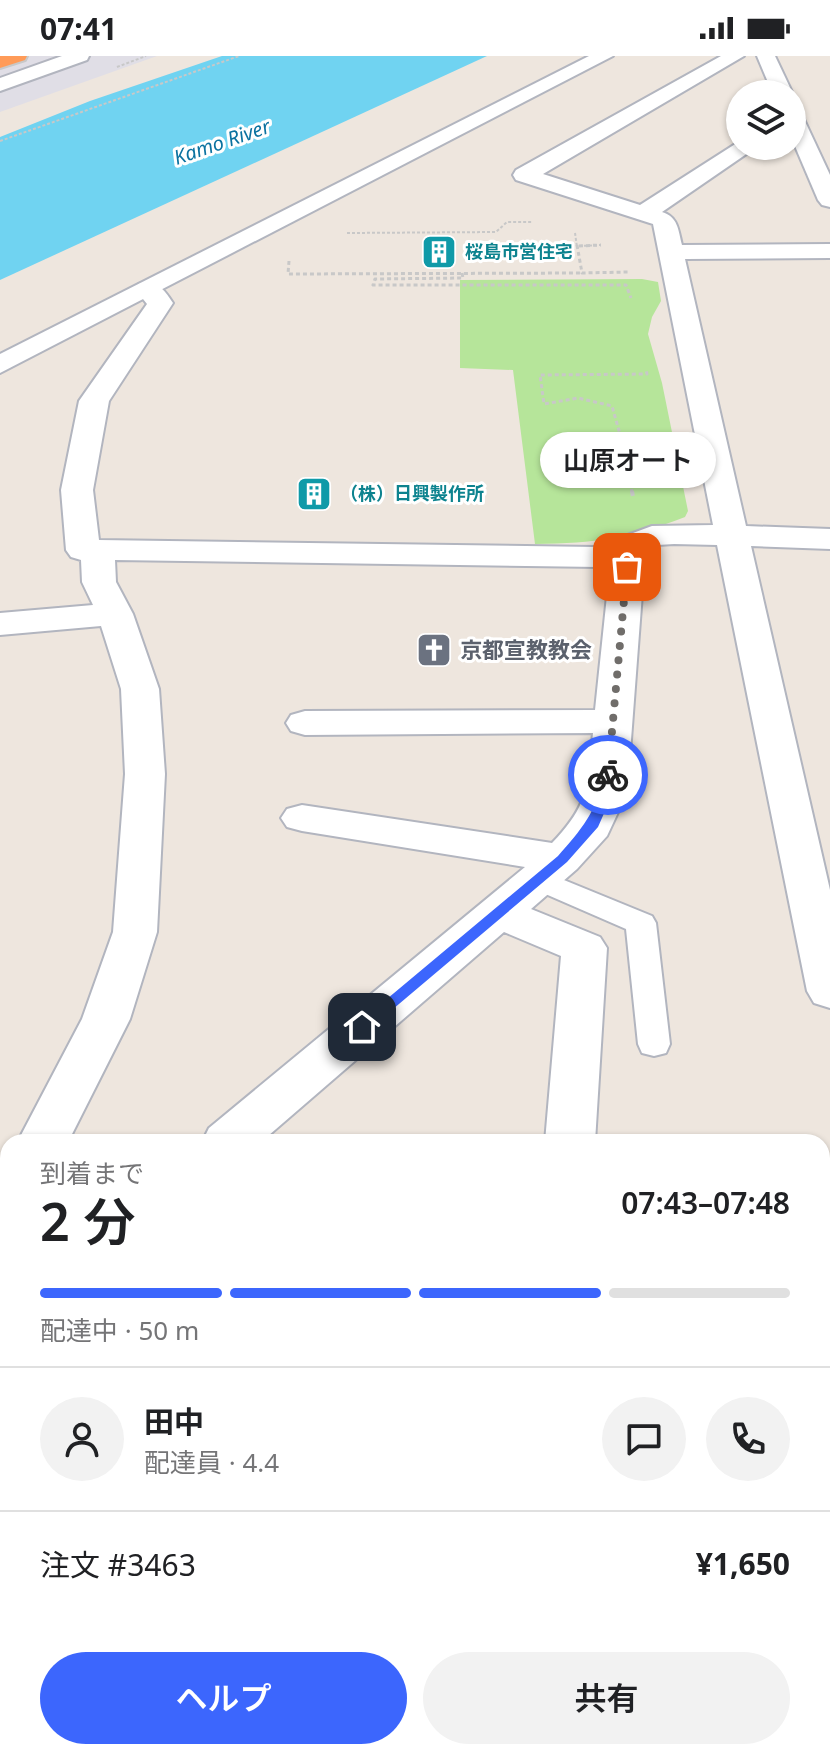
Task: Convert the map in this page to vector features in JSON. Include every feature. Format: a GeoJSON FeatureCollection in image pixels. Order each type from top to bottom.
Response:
{"type":"FeatureCollection","features":[{"type":"Feature","properties":{"kind":"highway"},"geometry":{"type":"LineString","coordinates":[[0,61],[12,56]]}},
{"type":"Feature","properties":{"kind":"highway"},"geometry":{"type":"LineString","coordinates":[[0,61],[18,56]]}},
{"type":"Feature","properties":{"kind":"street"},"geometry":{"type":"LineString","coordinates":[[0,85],[80,56]]}},
{"type":"Feature","properties":{"kind":"street"},"geometry":{"type":"LineString","coordinates":[[0,365],[604,56]]}},
{"type":"Feature","properties":{"kind":"street"},"geometry":{"type":"LineString","coordinates":[[735,56],[524,175],[664,220],[730,536],[827,963]]}},
{"type":"Feature","properties":{"kind":"street"},"geometry":{"type":"LineString","coordinates":[[766,56],[777,80]]}},
{"type":"Feature","properties":{"kind":"street"},"geometry":{"type":"LineString","coordinates":[[806,147],[830,200]]}},
{"type":"Feature","properties":{"kind":"street"},"geometry":{"type":"LineString","coordinates":[[645,212],[726,160]]}},
{"type":"Feature","properties":{"kind":"street"},"geometry":{"type":"LineString","coordinates":[[671,252],[830,251]]}},
{"type":"Feature","properties":{"kind":"street"},"geometry":{"type":"LineString","coordinates":[[148,289],[160,303],[94,401],[77,490],[83,550],[599,557],[652,536],[830,539]]}},
{"type":"Feature","properties":{"kind":"street"},"geometry":{"type":"LineString","coordinates":[[47,1134],[106,1019],[135,932],[145,774],[140,689],[115,614],[99,582],[98,550]]}},
{"type":"Feature","properties":{"kind":"street"},"geometry":{"type":"LineString","coordinates":[[236,1134],[550,869],[592,827],[607,793],[627,567],[623,550]]}},
{"type":"Feature","properties":{"kind":"street"},"geometry":{"type":"LineString","coordinates":[[0,624],[115,614]]}},
{"type":"Feature","properties":{"kind":"street"},"geometry":{"type":"LineString","coordinates":[[305,723],[613,721]]}},
{"type":"Feature","properties":{"kind":"street"},"geometry":{"type":"LineString","coordinates":[[302,818],[550,869]]}},
{"type":"Feature","properties":{"kind":"street"},"geometry":{"type":"LineString","coordinates":[[497,912],[584,948],[571,1134]]}},
{"type":"Feature","properties":{"kind":"lane"},"geometry":{"type":"LineString","coordinates":[[550,869],[641,923],[654,1044]]}},
{"type":"Feature","properties":{"kind":"path"},"geometry":{"type":"LineString","coordinates":[[0,141],[239,56]]}},
{"type":"Feature","properties":{"kind":"path"},"geometry":{"type":"LineString","coordinates":[[342,232],[496,232],[507,222],[536,222]]}},
{"type":"Feature","properties":{"kind":"path"},"geometry":{"type":"LineString","coordinates":[[289,258],[288,274],[582,273]]}},
{"type":"Feature","properties":{"kind":"path"},"geometry":{"type":"LineString","coordinates":[[623,272],[632,300]]}},
{"type":"Feature","properties":{"kind":"path"},"geometry":{"type":"LineString","coordinates":[[462,273],[463,278],[375,279],[373,285],[626,285]]}},
{"type":"Feature","properties":{"kind":"path"},"geometry":{"type":"LineString","coordinates":[[475,273],[477,286]]}},
{"type":"Feature","properties":{"kind":"path"},"geometry":{"type":"LineString","coordinates":[[496,273],[498,286]]}},
{"type":"Feature","properties":{"kind":"path"},"geometry":{"type":"LineString","coordinates":[[634,503],[629,466],[612,406],[590,398],[575,397],[544,404],[540,375],[647,374],[646,359]]}},
{"type":"Feature","properties":{"kind":"path"},"geometry":{"type":"LineString","coordinates":[[629,466],[679,465]]}},
{"type":"Feature","properties":{"kind":"shaded area"},"geometry":{"type":"Polygon","coordinates":[[[0,56],[157,56],[0,112],[0,56]]]}},
{"type":"Feature","properties":{"kind":"green space"},"geometry":{"type":"Polygon","coordinates":[[[642,279],[658,282],[661,301],[652,317],[648,334],[662,383],[688,511],[685,517],[628,535],[594,541],[535,544],[513,370],[460,368],[460,280],[642,279]]]}},
{"type":"Feature","properties":{"kind":"water","name":"Kamo River"},"geometry":{"type":"Polygon","coordinates":[[[222,56],[487,56],[0,280],[0,137],[90,101],[222,56]]]}},
{"type":"Feature","properties":{"kind":"way so far"},"geometry":{"type":"LineString","coordinates":[[608,775],[627,567]]}},
{"type":"Feature","properties":{"kind":"place","name":"桜島市営住宅"},"geometry":{"type":"Point","coordinates":[439,252]}},
{"type":"Feature","properties":{"kind":"place","name":"（株）日興製作所"},"geometry":{"type":"Point","coordinates":[314,494]}},
{"type":"Feature","properties":{"kind":"place","name":"山原オート"},"geometry":{"type":"Point","coordinates":[627,567]}},
{"type":"Feature","properties":{"kind":"place","name":"京都宣教教会"},"geometry":{"type":"Point","coordinates":[434,650]}},
{"type":"Feature","properties":{"kind":"route"},"geometry":{"type":"LineString","coordinates":[[362,1027],[562,859],[592,827],[607,793],[608,775]]}}]}
